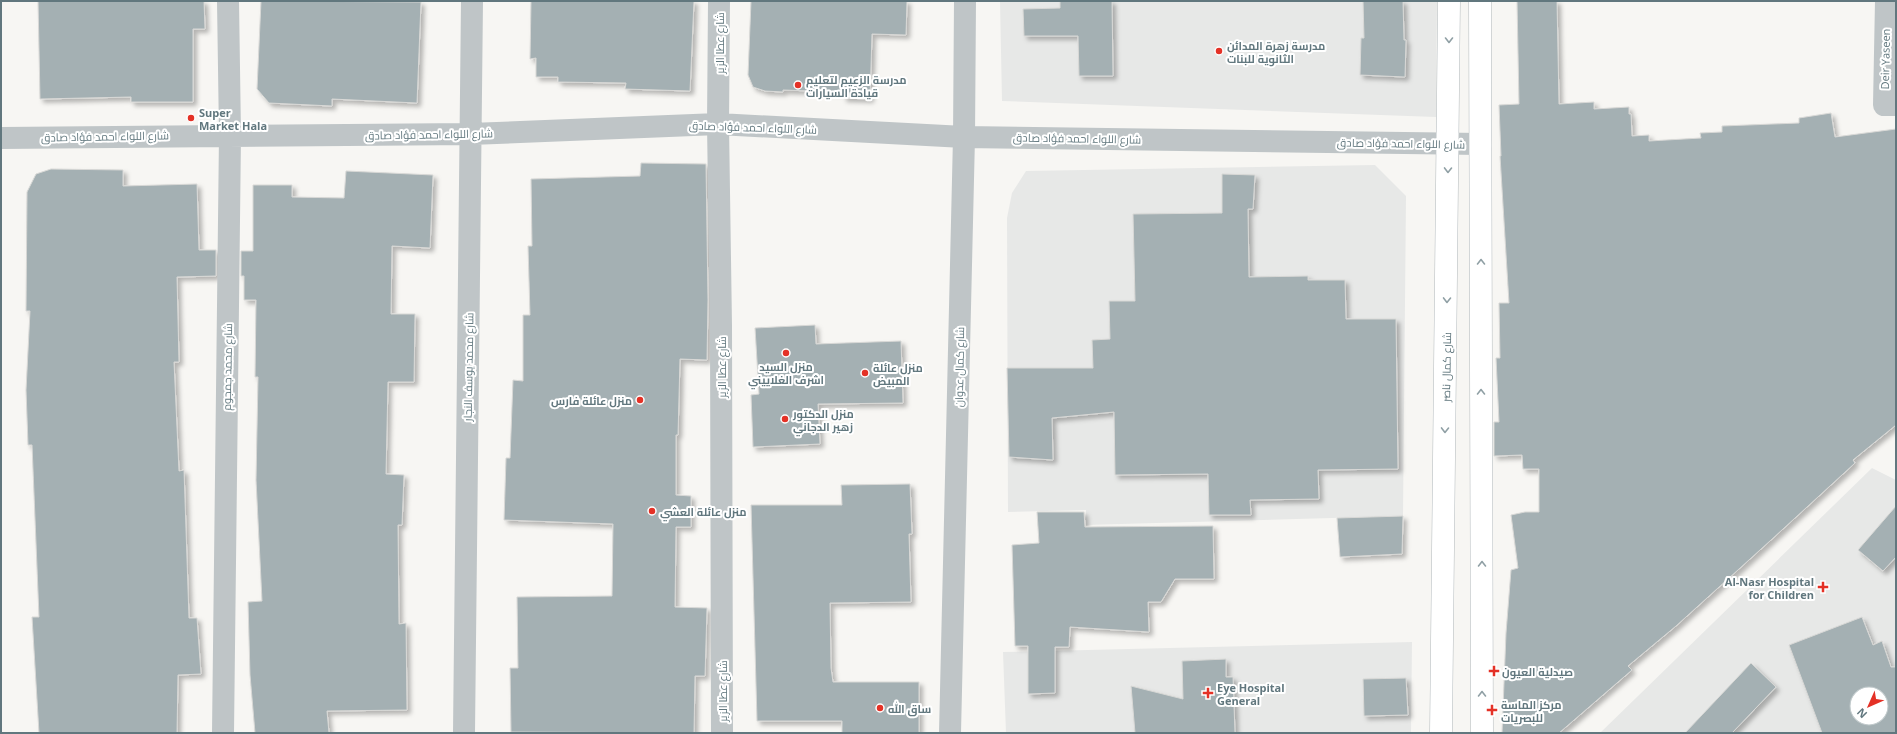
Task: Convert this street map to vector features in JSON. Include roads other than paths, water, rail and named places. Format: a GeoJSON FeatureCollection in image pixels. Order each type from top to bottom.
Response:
{"type":"FeatureCollection","features":[{"type":"Feature","properties":{"kind":"main road","name":"شارع كمال ناصر"},"geometry":{"type":"LineString","coordinates":[[1441,733],[1449,144],[1449,1]]}},
{"type":"Feature","properties":{"kind":"main road"},"geometry":{"type":"LineString","coordinates":[[1480,1],[1482,733]]}},
{"type":"Feature","properties":{"kind":"street","name":"شارع محمد جمجوم"},"geometry":{"type":"LineString","coordinates":[[223,733],[230,135],[228,1]]}},
{"type":"Feature","properties":{"kind":"street","name":"شارع محمد يوسف النجار"},"geometry":{"type":"LineString","coordinates":[[464,733],[472,1]]}},
{"type":"Feature","properties":{"kind":"street","name":"شارع عطا الزير"},"geometry":{"type":"LineString","coordinates":[[719,1],[718,124],[721,326],[722,733]]}},
{"type":"Feature","properties":{"kind":"street","name":"شارع كمال عدوان"},"geometry":{"type":"LineString","coordinates":[[950,733],[964,137],[965,1]]}},
{"type":"Feature","properties":{"kind":"street","name":"Deir Yaseen"},"geometry":{"type":"LineString","coordinates":[[1886,1],[1884,105],[1896,105]]}},
{"type":"Feature","properties":{"kind":"street","name":"شارع اللواء احمد فؤاد صادق"},"geometry":{"type":"LineString","coordinates":[[1,138],[470,134],[718,124],[964,137],[1481,144]]}},
{"type":"Feature","properties":{"kind":"place","name":"مدرسة زهرة المدائن الثانوية للبنات"},"geometry":{"type":"Point","coordinates":[1219,51]}},
{"type":"Feature","properties":{"kind":"place","name":"مدرسة الزعيم لتعليم قيادة السيارات"},"geometry":{"type":"Point","coordinates":[798,85]}},
{"type":"Feature","properties":{"kind":"place","name":"Super Market Hala"},"geometry":{"type":"Point","coordinates":[191,118]}},
{"type":"Feature","properties":{"kind":"place","name":"منزل السيد اشرف الغلاييني"},"geometry":{"type":"Point","coordinates":[786,353]}},
{"type":"Feature","properties":{"kind":"place","name":"منزل عائلة المبيض"},"geometry":{"type":"Point","coordinates":[865,373]}},
{"type":"Feature","properties":{"kind":"place","name":"منزل عائلة فارس"},"geometry":{"type":"Point","coordinates":[640,400]}},
{"type":"Feature","properties":{"kind":"place","name":"منزل الدكتور زهير الدجاني"},"geometry":{"type":"Point","coordinates":[785,419]}},
{"type":"Feature","properties":{"kind":"place","name":"منزل عائلة العشي"},"geometry":{"type":"Point","coordinates":[652,511]}},
{"type":"Feature","properties":{"kind":"place","name":"Al-Nasr Hospital for Children"},"geometry":{"type":"Point","coordinates":[1823,587]}},
{"type":"Feature","properties":{"kind":"place","name":"صيدلية العيون"},"geometry":{"type":"Point","coordinates":[1494,671]}},
{"type":"Feature","properties":{"kind":"place","name":"Eye Hospital General"},"geometry":{"type":"Point","coordinates":[1208,693]}},
{"type":"Feature","properties":{"kind":"place","name":"ساق الله"},"geometry":{"type":"Point","coordinates":[880,708]}},
{"type":"Feature","properties":{"kind":"place","name":"مركز الماسة للبصريات"},"geometry":{"type":"Point","coordinates":[1492,710]}}]}
